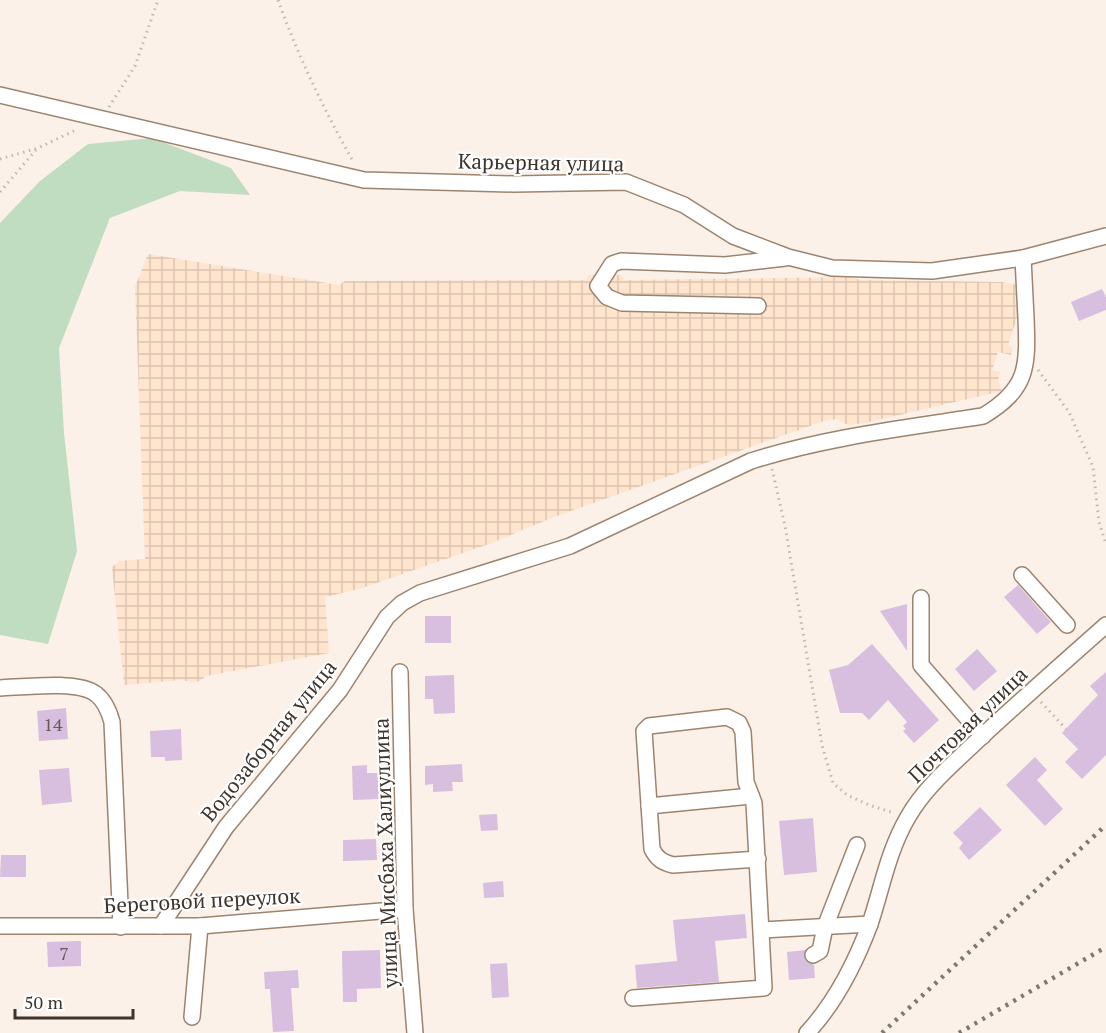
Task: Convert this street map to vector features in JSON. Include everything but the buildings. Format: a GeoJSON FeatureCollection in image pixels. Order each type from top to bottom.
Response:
{"type":"FeatureCollection","features":[{"type":"Feature","properties":{"kind":"street","name":"Карьерная улица"},"geometry":{"type":"LineString","coordinates":[[0,95],[364,180],[514,184],[626,182],[684,205],[733,236],[788,257],[832,268],[932,271],[1023,258],[1106,236]]}},
{"type":"Feature","properties":{"kind":"street"},"geometry":{"type":"LineString","coordinates":[[758,306],[622,303],[607,297],[598,286],[612,264],[621,261],[725,265],[788,257]]}},
{"type":"Feature","properties":{"kind":"street"},"geometry":{"type":"LineString","coordinates":[[1023,258],[1028,356]]}},
{"type":"Feature","properties":{"kind":"street","name":"Водозаборная улица"},"geometry":{"type":"LineString","coordinates":[[161,926],[226,826],[340,690],[387,618],[402,603],[420,593],[570,546],[751,461],[846,437],[983,416],[998,407],[1012,393],[1023,376],[1028,356]]}},
{"type":"Feature","properties":{"kind":"street"},"geometry":{"type":"LineString","coordinates":[[1022,574],[1067,625]]}},
{"type":"Feature","properties":{"kind":"street"},"geometry":{"type":"LineString","coordinates":[[921,598],[921,665],[983,736]]}},
{"type":"Feature","properties":{"kind":"street","name":"Почтовая улица"},"geometry":{"type":"LineString","coordinates":[[807,1033],[822,1017],[845,982],[870,924],[888,861],[907,818],[924,794],[983,736],[1106,625]]}},
{"type":"Feature","properties":{"kind":"street","name":"улица Мисбаха Халиуллина"},"geometry":{"type":"LineString","coordinates":[[400,672],[405,909],[415,1033]]}},
{"type":"Feature","properties":{"kind":"street"},"geometry":{"type":"LineString","coordinates":[[0,688],[77,686],[90,689],[107,706],[112,722],[121,927]]}},
{"type":"Feature","properties":{"kind":"street"},"geometry":{"type":"LineString","coordinates":[[633,998],[764,988],[762,930],[758,859],[754,803],[746,782],[743,732],[739,723],[727,717],[649,726],[644,731],[652,849],[657,858],[673,865],[758,859]]}},
{"type":"Feature","properties":{"kind":"street"},"geometry":{"type":"LineString","coordinates":[[649,806],[751,796]]}},
{"type":"Feature","properties":{"kind":"street"},"geometry":{"type":"LineString","coordinates":[[813,955],[820,951],[825,927],[857,845]]}},
{"type":"Feature","properties":{"kind":"street","name":"Береговой переулок"},"geometry":{"type":"LineString","coordinates":[[0,926],[200,926],[405,909]]}},
{"type":"Feature","properties":{"kind":"street"},"geometry":{"type":"LineString","coordinates":[[762,930],[870,924]]}},
{"type":"Feature","properties":{"kind":"street"},"geometry":{"type":"LineString","coordinates":[[192,1017],[200,926]]}},
{"type":"Feature","properties":{"kind":"path"},"geometry":{"type":"LineString","coordinates":[[0,159],[38,148],[102,119],[135,66],[158,0]]}},
{"type":"Feature","properties":{"kind":"path"},"geometry":{"type":"LineString","coordinates":[[278,0],[332,124],[364,180]]}},
{"type":"Feature","properties":{"kind":"path"},"geometry":{"type":"LineString","coordinates":[[0,192],[38,148]]}},
{"type":"Feature","properties":{"kind":"path"},"geometry":{"type":"LineString","coordinates":[[1028,356],[1069,412],[1093,467],[1099,522],[1106,544]]}},
{"type":"Feature","properties":{"kind":"path"},"geometry":{"type":"LineString","coordinates":[[769,456],[785,526],[822,745],[833,783],[847,795],[907,818]]}},
{"type":"Feature","properties":{"kind":"path"},"geometry":{"type":"LineString","coordinates":[[1032,692],[1066,729]]}},
{"type":"Feature","properties":{"kind":"shaded area"},"geometry":{"type":"Polygon","coordinates":[[[148,254],[339,285],[345,281],[587,280],[589,275],[622,275],[624,280],[852,277],[860,280],[1002,282],[1017,285],[1016,306],[1020,308],[1008,345],[1013,348],[1011,355],[998,352],[992,370],[1000,372],[998,381],[1002,391],[865,423],[848,425],[837,419],[824,421],[554,517],[489,544],[359,589],[325,597],[329,653],[206,676],[200,681],[181,680],[124,685],[112,567],[119,561],[145,559],[135,287],[148,254]]]}},
{"type":"Feature","properties":{"kind":"green space"},"geometry":{"type":"Polygon","coordinates":[[[152,138],[231,168],[250,195],[180,191],[110,218],[59,348],[64,433],[77,551],[48,644],[0,635],[0,223],[40,181],[88,144],[152,138]]]}},
{"type":"Feature","properties":{"kind":"railway"},"geometry":{"type":"LineString","coordinates":[[882,1033],[1106,825]]}},
{"type":"Feature","properties":{"kind":"railway"},"geometry":{"type":"LineString","coordinates":[[959,1033],[1106,947]]}}]}
